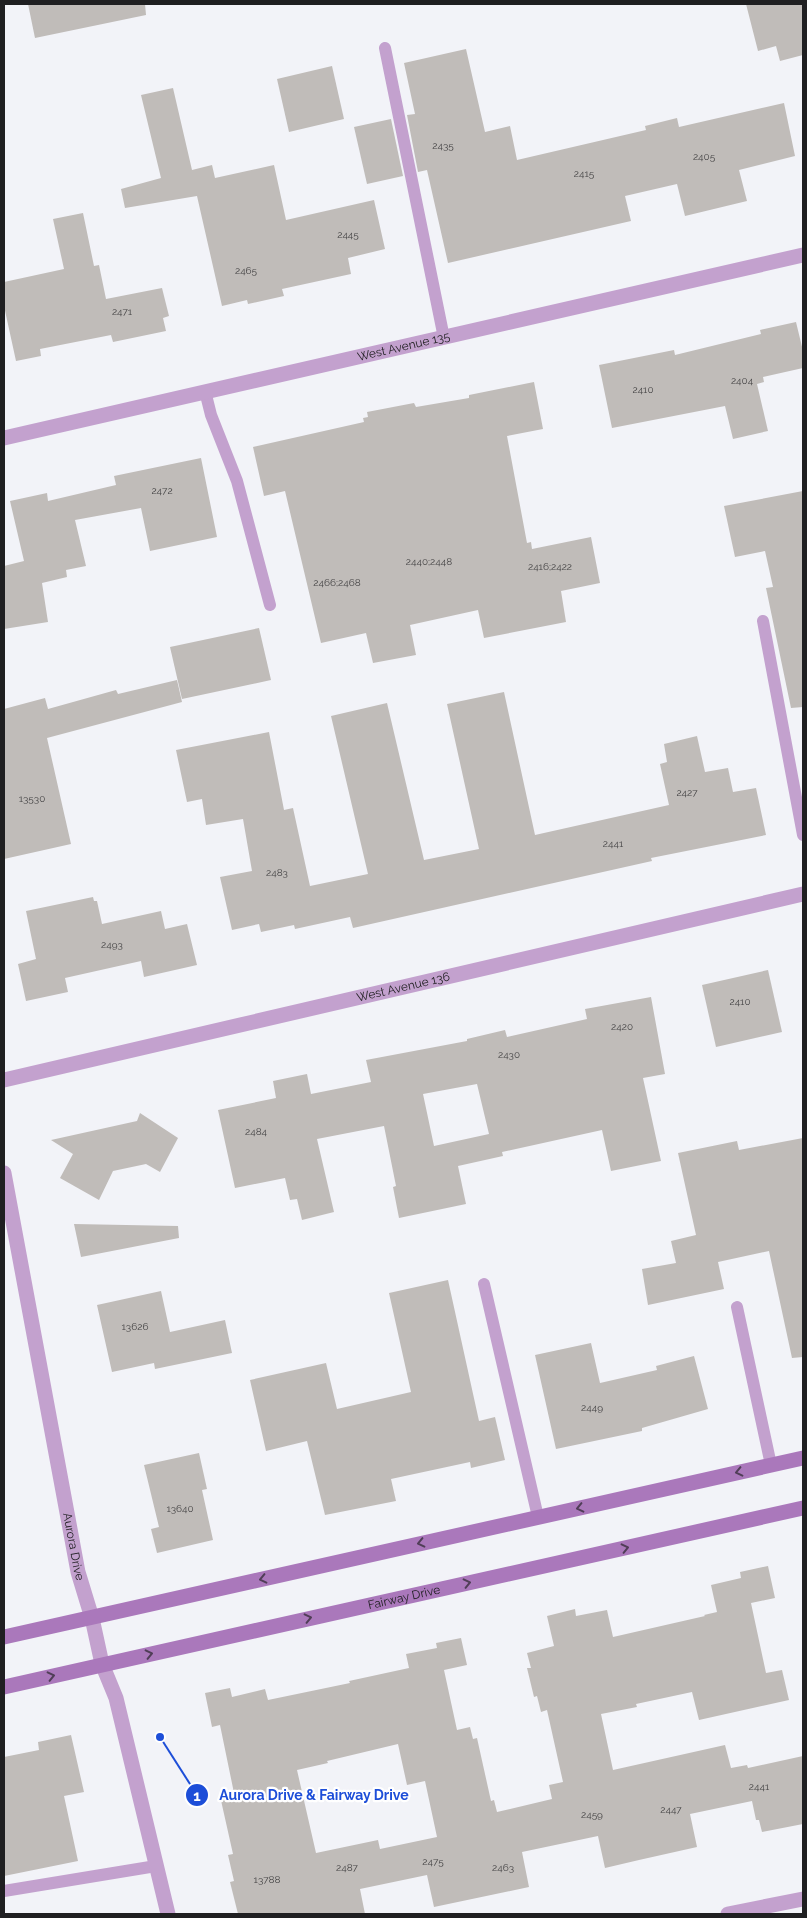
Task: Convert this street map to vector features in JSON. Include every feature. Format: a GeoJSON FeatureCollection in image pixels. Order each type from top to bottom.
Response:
{"type":"FeatureCollection","features":[{"type":"Feature","properties":{"kind":"street","name":"West Avenue 135"},"geometry":{"type":"LineString","coordinates":[[4,438],[803,255]]}},
{"type":"Feature","properties":{"kind":"street","name":"West Avenue 136"},"geometry":{"type":"LineString","coordinates":[[4,1080],[803,894]]}},
{"type":"Feature","properties":{"kind":"street","name":"Aurora Drive"},"geometry":{"type":"LineString","coordinates":[[4,1173],[78,1572],[92,1618],[102,1664],[116,1698],[168,1914]]}},
{"type":"Feature","properties":{"kind":"street"},"geometry":{"type":"LineString","coordinates":[[4,1637],[803,1458]]}},
{"type":"Feature","properties":{"kind":"street","name":"Fairway Drive"},"geometry":{"type":"LineString","coordinates":[[4,1687],[803,1508]]}},
{"type":"Feature","properties":{"kind":"street"},"geometry":{"type":"LineString","coordinates":[[728,1914],[803,1899]]}},
{"type":"Feature","properties":{"kind":"lane"},"geometry":{"type":"LineString","coordinates":[[385,48],[444,338]]}},
{"type":"Feature","properties":{"kind":"lane"},"geometry":{"type":"LineString","coordinates":[[205,391],[211,415],[237,481],[270,605]]}},
{"type":"Feature","properties":{"kind":"lane"},"geometry":{"type":"LineString","coordinates":[[763,621],[803,835]]}},
{"type":"Feature","properties":{"kind":"lane"},"geometry":{"type":"LineString","coordinates":[[484,1284],[538,1517]]}},
{"type":"Feature","properties":{"kind":"lane"},"geometry":{"type":"LineString","coordinates":[[737,1307],[771,1465]]}},
{"type":"Feature","properties":{"kind":"lane"},"geometry":{"type":"LineString","coordinates":[[4,1891],[156,1866]]}},
{"type":"Feature","properties":{"kind":"building"},"geometry":{"type":"Polygon","coordinates":[[[28,4],[145,4],[146,15],[35,38],[28,4]]]}},
{"type":"Feature","properties":{"kind":"building"},"geometry":{"type":"Polygon","coordinates":[[[746,4],[803,4],[803,55],[780,61],[776,46],[758,51],[746,4]]]}},
{"type":"Feature","properties":{"kind":"building"},"geometry":{"type":"Polygon","coordinates":[[[466,49],[485,132],[510,126],[517,160],[646,130],[645,126],[677,118],[679,127],[784,103],[795,156],[739,170],[747,201],[685,216],[677,184],[625,196],[631,221],[448,263],[427,170],[418,172],[407,115],[415,114],[404,63],[466,49]]]}},
{"type":"Feature","properties":{"kind":"building"},"geometry":{"type":"Polygon","coordinates":[[[332,66],[344,119],[289,132],[277,79],[332,66]]]}},
{"type":"Feature","properties":{"kind":"building"},"geometry":{"type":"Polygon","coordinates":[[[173,88],[192,170],[212,165],[215,178],[274,165],[286,220],[374,200],[385,249],[348,258],[351,274],[282,289],[284,296],[248,304],[247,300],[222,306],[197,196],[125,208],[121,189],[161,178],[141,95],[173,88]]]}},
{"type":"Feature","properties":{"kind":"building"},"geometry":{"type":"Polygon","coordinates":[[[391,119],[403,176],[367,184],[354,127],[391,119]]]}},
{"type":"Feature","properties":{"kind":"building"},"geometry":{"type":"Polygon","coordinates":[[[83,213],[94,266],[99,265],[106,299],[162,288],[169,316],[163,318],[166,331],[113,342],[111,335],[40,349],[41,356],[16,361],[4,306],[4,282],[64,269],[53,219],[83,213]]]}},
{"type":"Feature","properties":{"kind":"building"},"geometry":{"type":"Polygon","coordinates":[[[796,322],[803,351],[803,368],[763,377],[764,382],[757,384],[768,431],[733,439],[725,406],[612,428],[599,365],[674,350],[675,355],[761,334],[760,330],[796,322]]]}},
{"type":"Feature","properties":{"kind":"building"},"geometry":{"type":"Polygon","coordinates":[[[534,382],[543,429],[507,436],[527,543],[531,542],[532,549],[591,537],[600,583],[561,591],[566,622],[484,638],[478,610],[410,625],[416,655],[373,663],[366,633],[321,643],[285,491],[264,496],[253,447],[364,422],[363,418],[368,417],[367,412],[414,403],[416,407],[469,398],[469,395],[534,382]]]}},
{"type":"Feature","properties":{"kind":"building"},"geometry":{"type":"Polygon","coordinates":[[[201,458],[217,537],[150,551],[141,508],[75,520],[86,566],[66,570],[67,577],[42,583],[48,622],[4,629],[4,566],[24,561],[10,501],[47,493],[48,501],[116,485],[114,476],[201,458]]]}},
{"type":"Feature","properties":{"kind":"building"},"geometry":{"type":"Polygon","coordinates":[[[803,491],[803,707],[791,708],[766,588],[773,587],[765,551],[735,557],[724,506],[803,491]]]}},
{"type":"Feature","properties":{"kind":"building"},"geometry":{"type":"Polygon","coordinates":[[[259,628],[271,680],[182,699],[170,647],[259,628]]]}},
{"type":"Feature","properties":{"kind":"building"},"geometry":{"type":"Polygon","coordinates":[[[177,680],[182,702],[47,738],[71,844],[4,859],[4,709],[45,698],[48,709],[116,690],[118,694],[177,680]]]}},
{"type":"Feature","properties":{"kind":"building"},"geometry":{"type":"Polygon","coordinates":[[[504,692],[535,835],[669,805],[660,764],[667,762],[664,744],[697,736],[705,772],[728,768],[733,792],[756,788],[766,835],[651,858],[652,861],[353,928],[350,917],[295,929],[294,925],[261,932],[259,924],[232,930],[220,877],[252,871],[243,819],[206,825],[202,799],[187,802],[176,750],[269,732],[284,810],[293,808],[310,886],[368,874],[331,716],[387,703],[424,860],[479,849],[447,704],[504,692]]]}},
{"type":"Feature","properties":{"kind":"building"},"geometry":{"type":"Polygon","coordinates":[[[93,897],[94,901],[97,901],[102,924],[161,911],[165,929],[187,924],[197,965],[144,977],[141,961],[65,978],[68,992],[26,1001],[18,964],[36,959],[26,911],[93,897]]]}},
{"type":"Feature","properties":{"kind":"building"},"geometry":{"type":"Polygon","coordinates":[[[768,970],[782,1032],[716,1047],[702,985],[768,970]]]}},
{"type":"Feature","properties":{"kind":"building"},"geometry":{"type":"Polygon","coordinates":[[[651,997],[665,1074],[643,1078],[661,1161],[611,1171],[602,1130],[502,1152],[503,1156],[458,1166],[466,1204],[399,1218],[393,1187],[396,1186],[384,1126],[317,1139],[334,1212],[302,1220],[297,1199],[290,1200],[285,1178],[235,1188],[218,1110],[276,1098],[273,1081],[307,1074],[311,1094],[371,1082],[366,1060],[467,1041],[467,1039],[505,1030],[507,1037],[587,1019],[585,1009],[651,997]],[[477,1084],[423,1094],[434,1146],[489,1134],[477,1084]]]}},
{"type":"Feature","properties":{"kind":"building"},"geometry":{"type":"Polygon","coordinates":[[[140,1113],[178,1138],[160,1172],[146,1164],[113,1171],[99,1200],[60,1178],[73,1154],[51,1140],[137,1121],[140,1113]]]}},
{"type":"Feature","properties":{"kind":"building"},"geometry":{"type":"Polygon","coordinates":[[[803,1138],[803,1357],[792,1358],[769,1251],[718,1262],[724,1289],[648,1305],[642,1269],[676,1263],[671,1241],[696,1235],[678,1153],[737,1141],[739,1150],[803,1138]]]}},
{"type":"Feature","properties":{"kind":"building"},"geometry":{"type":"Polygon","coordinates":[[[74,1224],[178,1226],[179,1238],[81,1257],[74,1224]]]}},
{"type":"Feature","properties":{"kind":"building"},"geometry":{"type":"Polygon","coordinates":[[[448,1280],[479,1421],[495,1417],[505,1460],[471,1468],[470,1462],[391,1479],[396,1501],[325,1515],[307,1441],[266,1451],[250,1380],[326,1363],[337,1409],[411,1392],[389,1293],[448,1280]]]}},
{"type":"Feature","properties":{"kind":"building"},"geometry":{"type":"Polygon","coordinates":[[[161,1291],[170,1332],[225,1320],[232,1353],[155,1369],[154,1363],[112,1372],[97,1305],[161,1291]]]}},
{"type":"Feature","properties":{"kind":"building"},"geometry":{"type":"Polygon","coordinates":[[[591,1343],[600,1383],[657,1370],[656,1366],[694,1356],[708,1409],[642,1428],[642,1431],[556,1449],[535,1355],[591,1343]]]}},
{"type":"Feature","properties":{"kind":"building"},"geometry":{"type":"Polygon","coordinates":[[[199,1453],[207,1489],[202,1490],[213,1540],[157,1553],[151,1529],[159,1527],[144,1465],[199,1453]]]}},
{"type":"Feature","properties":{"kind":"building"},"geometry":{"type":"Polygon","coordinates":[[[768,1566],[775,1598],[751,1603],[766,1673],[782,1670],[789,1700],[699,1720],[692,1692],[636,1704],[637,1707],[601,1714],[613,1770],[725,1745],[731,1768],[747,1765],[748,1768],[803,1756],[803,1824],[762,1832],[759,1820],[756,1820],[752,1801],[690,1814],[697,1847],[605,1868],[598,1836],[522,1852],[529,1887],[434,1907],[427,1875],[360,1889],[365,1914],[238,1914],[230,1882],[234,1881],[228,1855],[233,1854],[220,1796],[234,1793],[220,1725],[212,1727],[205,1693],[230,1688],[232,1697],[265,1689],[268,1700],[350,1683],[349,1681],[409,1668],[406,1654],[437,1648],[436,1643],[461,1638],[467,1665],[444,1670],[457,1730],[470,1727],[473,1739],[477,1738],[491,1801],[494,1800],[497,1812],[552,1799],[549,1785],[563,1782],[547,1710],[541,1712],[537,1696],[534,1697],[527,1668],[531,1668],[527,1653],[554,1646],[547,1616],[575,1609],[576,1616],[607,1610],[613,1637],[717,1612],[711,1585],[741,1578],[740,1572],[768,1566]],[[398,1744],[297,1770],[316,1853],[378,1840],[380,1849],[437,1837],[425,1781],[407,1785],[398,1744]]]}},
{"type":"Feature","properties":{"kind":"building"},"geometry":{"type":"Polygon","coordinates":[[[71,1735],[84,1792],[64,1796],[78,1861],[4,1876],[4,1757],[39,1750],[38,1742],[71,1735]]]}},
{"type":"Feature","properties":{"kind":"place","name":"Aurora Drive & Fairway Drive"},"geometry":{"type":"Point","coordinates":[160,1737]}}]}
